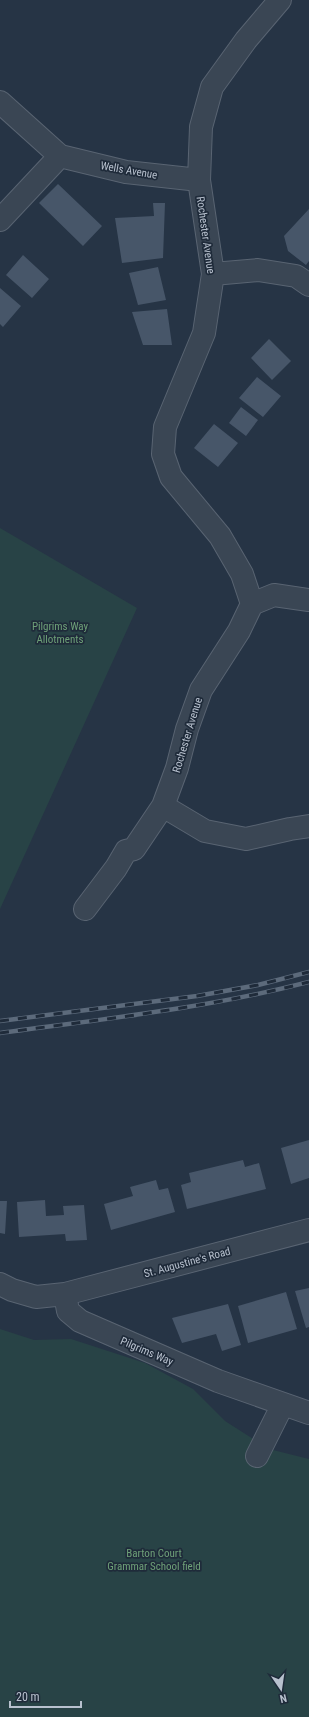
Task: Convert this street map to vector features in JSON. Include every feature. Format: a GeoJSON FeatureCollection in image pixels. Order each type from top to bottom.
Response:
{"type":"FeatureCollection","features":[{"type":"Feature","properties":{"kind":"street","name":"Rochester Avenue"},"geometry":{"type":"LineString","coordinates":[[85,909],[116,868],[126,851],[134,849],[163,806],[177,768],[187,729],[201,690],[239,631],[252,604],[242,574],[223,543],[171,477],[164,454],[165,427],[204,333],[213,274],[199,180],[201,126],[212,87],[246,40],[280,0]]}},
{"type":"Feature","properties":{"kind":"street","name":"Wells Avenue"},"geometry":{"type":"LineString","coordinates":[[0,102],[60,156],[126,172],[199,180]]}},
{"type":"Feature","properties":{"kind":"street"},"geometry":{"type":"LineString","coordinates":[[0,220],[60,156]]}},
{"type":"Feature","properties":{"kind":"street"},"geometry":{"type":"LineString","coordinates":[[213,274],[258,270],[296,276],[309,285]]}},
{"type":"Feature","properties":{"kind":"street"},"geometry":{"type":"LineString","coordinates":[[252,604],[274,595],[309,600]]}},
{"type":"Feature","properties":{"kind":"street"},"geometry":{"type":"LineString","coordinates":[[163,806],[205,831],[246,839],[309,826]]}},
{"type":"Feature","properties":{"kind":"street","name":"St. Augustine's Road"},"geometry":{"type":"LineString","coordinates":[[65,1294],[309,1230]]}},
{"type":"Feature","properties":{"kind":"street"},"geometry":{"type":"LineString","coordinates":[[0,1284],[12,1290],[36,1297],[65,1294]]}},
{"type":"Feature","properties":{"kind":"street","name":"Pilgrims Way"},"geometry":{"type":"LineString","coordinates":[[65,1294],[68,1310],[80,1321],[218,1381],[309,1413]]}},
{"type":"Feature","properties":{"kind":"street"},"geometry":{"type":"LineString","coordinates":[[257,1456],[282,1404]]}},
{"type":"Feature","properties":{"kind":"green space","name":"Pilgrims Way Allotments"},"geometry":{"type":"Polygon","coordinates":[[[0,528],[137,608],[0,909],[0,528]]]}},
{"type":"Feature","properties":{"kind":"green space","name":"Barton Court Grammar School field"},"geometry":{"type":"Polygon","coordinates":[[[0,1329],[34,1340],[71,1339],[145,1363],[193,1389],[225,1421],[269,1449],[309,1459],[309,1717],[0,1717],[0,1329]]]}},
{"type":"Feature","properties":{"kind":"building"},"geometry":{"type":"Polygon","coordinates":[[[58,184],[102,226],[83,246],[39,203],[58,184]]]}},
{"type":"Feature","properties":{"kind":"building"},"geometry":{"type":"Polygon","coordinates":[[[153,203],[165,203],[163,258],[122,263],[115,218],[154,216],[153,203]]]}},
{"type":"Feature","properties":{"kind":"building"},"geometry":{"type":"Polygon","coordinates":[[[309,209],[309,261],[306,265],[288,251],[284,236],[309,209]]]}},
{"type":"Feature","properties":{"kind":"building"},"geometry":{"type":"Polygon","coordinates":[[[23,255],[49,279],[32,298],[6,275],[23,255]]]}},
{"type":"Feature","properties":{"kind":"building"},"geometry":{"type":"Polygon","coordinates":[[[158,267],[166,300],[138,305],[129,273],[158,267]]]}},
{"type":"Feature","properties":{"kind":"building"},"geometry":{"type":"Polygon","coordinates":[[[0,288],[21,306],[3,327],[0,324],[0,288]]]}},
{"type":"Feature","properties":{"kind":"building"},"geometry":{"type":"Polygon","coordinates":[[[167,309],[172,345],[143,345],[132,312],[167,309]]]}},
{"type":"Feature","properties":{"kind":"building"},"geometry":{"type":"Polygon","coordinates":[[[269,339],[291,361],[272,380],[251,358],[269,339]]]}},
{"type":"Feature","properties":{"kind":"building"},"geometry":{"type":"Polygon","coordinates":[[[257,377],[281,396],[263,417],[239,398],[257,377]]]}},
{"type":"Feature","properties":{"kind":"building"},"geometry":{"type":"Polygon","coordinates":[[[241,407],[258,420],[246,436],[229,423],[241,407]]]}},
{"type":"Feature","properties":{"kind":"building"},"geometry":{"type":"Polygon","coordinates":[[[214,424],[238,443],[218,467],[194,448],[214,424]]]}},
{"type":"Feature","properties":{"kind":"building"},"geometry":{"type":"Polygon","coordinates":[[[309,1140],[309,1178],[291,1184],[281,1148],[309,1140]]]}},
{"type":"Feature","properties":{"kind":"building"},"geometry":{"type":"Polygon","coordinates":[[[243,1160],[245,1167],[259,1163],[266,1189],[187,1209],[181,1185],[191,1182],[189,1173],[243,1160]]]}},
{"type":"Feature","properties":{"kind":"building"},"geometry":{"type":"Polygon","coordinates":[[[156,1180],[159,1190],[168,1188],[175,1212],[111,1230],[104,1204],[133,1196],[130,1187],[156,1180]]]}},
{"type":"Feature","properties":{"kind":"building"},"geometry":{"type":"Polygon","coordinates":[[[45,1200],[46,1216],[64,1215],[63,1206],[84,1205],[87,1240],[66,1241],[65,1234],[19,1237],[17,1202],[45,1200]]]}},
{"type":"Feature","properties":{"kind":"building"},"geometry":{"type":"Polygon","coordinates":[[[0,1201],[7,1201],[5,1234],[0,1233],[0,1201]]]}},
{"type":"Feature","properties":{"kind":"building"},"geometry":{"type":"Polygon","coordinates":[[[309,1288],[309,1327],[306,1328],[295,1291],[309,1288]]]}},
{"type":"Feature","properties":{"kind":"building"},"geometry":{"type":"Polygon","coordinates":[[[286,1292],[297,1329],[248,1343],[238,1306],[286,1292]]]}},
{"type":"Feature","properties":{"kind":"building"},"geometry":{"type":"Polygon","coordinates":[[[228,1304],[241,1345],[222,1351],[216,1334],[182,1343],[172,1318],[228,1304]]]}},
{"type":"Feature","properties":{"kind":"railway"},"geometry":{"type":"LineString","coordinates":[[0,1021],[197,996],[258,985],[309,972]]}},
{"type":"Feature","properties":{"kind":"railway"},"geometry":{"type":"LineString","coordinates":[[0,1033],[117,1018],[194,1006],[309,982]]}}]}
